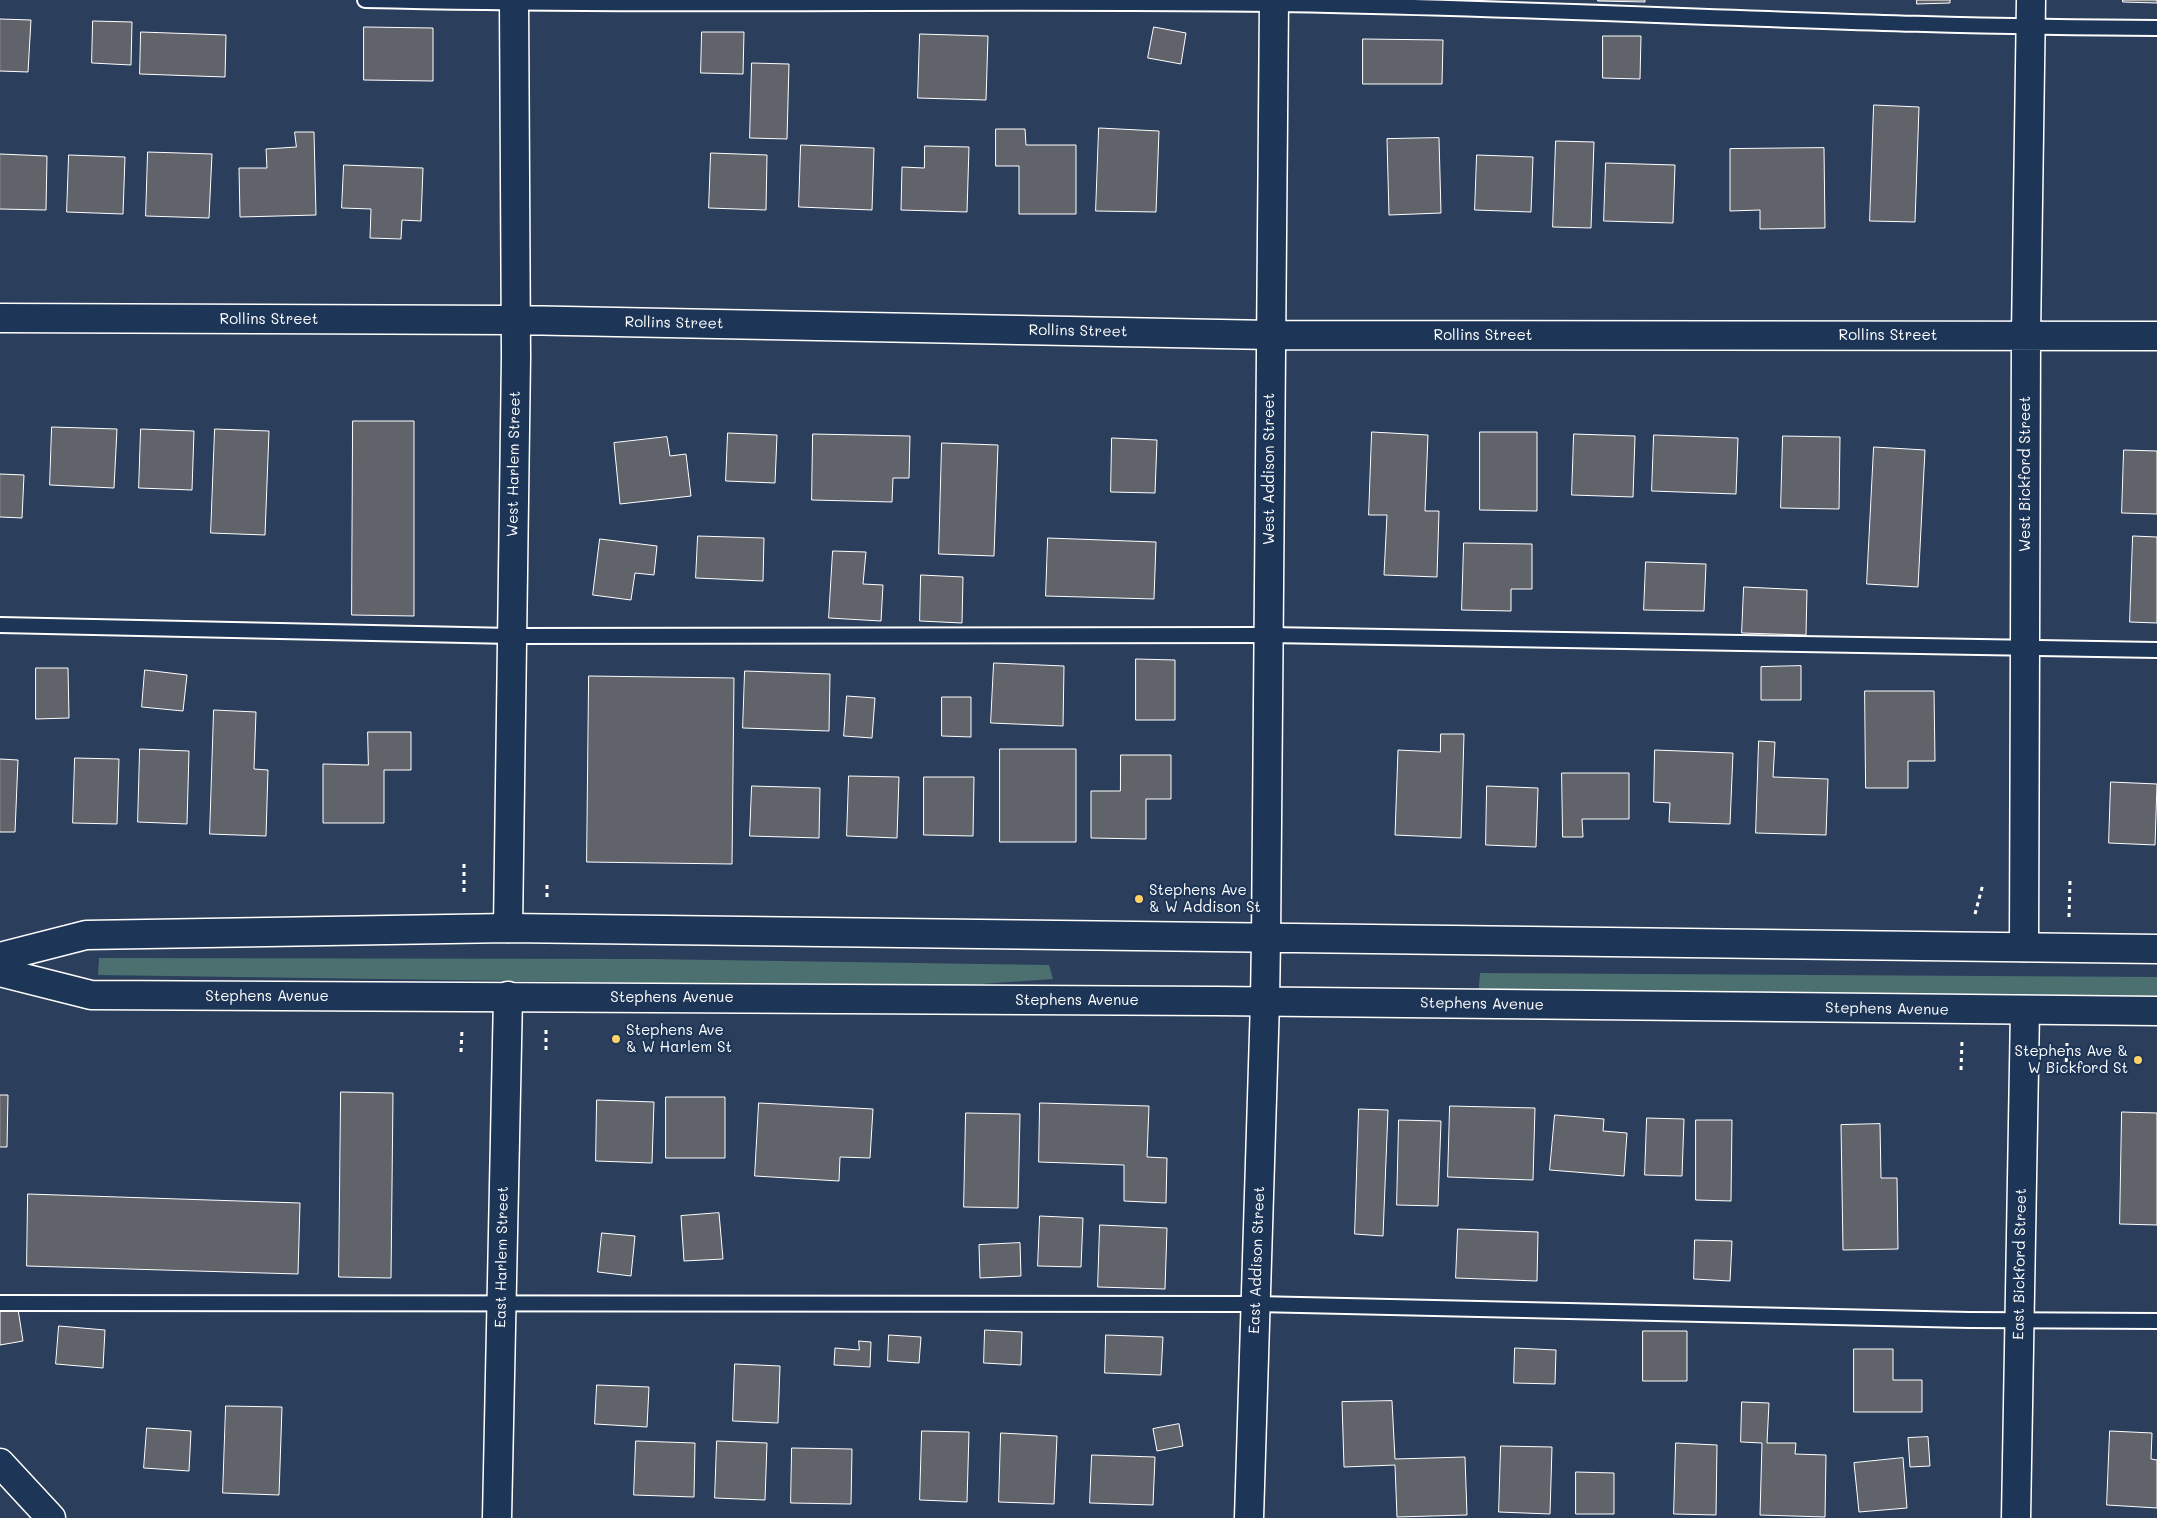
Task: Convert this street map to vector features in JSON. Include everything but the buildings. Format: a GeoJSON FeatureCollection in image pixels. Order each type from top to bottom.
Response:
{"type":"FeatureCollection","features":[{"type":"Feature","properties":{"kind":"street","name":"West Bickford Street"},"geometry":{"type":"LineString","coordinates":[[2024,947],[2026,335],[2031,0]]}},
{"type":"Feature","properties":{"kind":"street","name":"West Harlem Street"},"geometry":{"type":"LineString","coordinates":[[508,928],[516,320],[514,2]]}},
{"type":"Feature","properties":{"kind":"street","name":"West Addison Street"},"geometry":{"type":"LineString","coordinates":[[1266,938],[1274,2]]}},
{"type":"Feature","properties":{"kind":"street","name":"Rollins Street"},"geometry":{"type":"LineString","coordinates":[[0,318],[516,320],[1270,335],[2157,336]]}},
{"type":"Feature","properties":{"kind":"street"},"geometry":{"type":"LineString","coordinates":[[0,957],[86,935],[508,928],[2157,949]]}},
{"type":"Feature","properties":{"kind":"street","name":"East Addison Street"},"geometry":{"type":"LineString","coordinates":[[1249,1518],[1266,938]]}},
{"type":"Feature","properties":{"kind":"street","name":"Stephens Avenue"},"geometry":{"type":"LineString","coordinates":[[0,972],[92,995],[1265,1001],[2157,1012]]}},
{"type":"Feature","properties":{"kind":"street","name":"East Harlem Street"},"geometry":{"type":"LineString","coordinates":[[497,1518],[508,996]]}},
{"type":"Feature","properties":{"kind":"street","name":"East Bickford Street"},"geometry":{"type":"LineString","coordinates":[[2016,1518],[2025,1010]]}},
{"type":"Feature","properties":{"kind":"street"},"geometry":{"type":"LineString","coordinates":[[0,1463],[51,1518]]}},
{"type":"Feature","properties":{"kind":"lane"},"geometry":{"type":"LineString","coordinates":[[365,0],[514,2],[1274,2],[2030,28],[2157,28]]}},
{"type":"Feature","properties":{"kind":"lane"},"geometry":{"type":"LineString","coordinates":[[0,625],[512,636],[1268,635],[2157,650]]}},
{"type":"Feature","properties":{"kind":"lane"},"geometry":{"type":"LineString","coordinates":[[0,1303],[1256,1304],[2020,1321],[2157,1321]]}},
{"type":"Feature","properties":{"kind":"green space"},"geometry":{"type":"Polygon","coordinates":[[[99,958],[649,959],[1049,965],[1053,979],[938,987],[98,975],[99,958]]]}},
{"type":"Feature","properties":{"kind":"green space"},"geometry":{"type":"Polygon","coordinates":[[[1480,973],[2157,977],[2157,1000],[1478,999],[1480,973]]]}},
{"type":"Feature","properties":{"kind":"place","name":"Stephens Ave & W Addison St"},"geometry":{"type":"Point","coordinates":[1139,899]}},
{"type":"Feature","properties":{"kind":"place","name":"Stephens Ave & W Harlem St"},"geometry":{"type":"Point","coordinates":[616,1039]}},
{"type":"Feature","properties":{"kind":"place","name":"Stephens Ave & W Bickford St"},"geometry":{"type":"Point","coordinates":[2138,1060]}}]}
